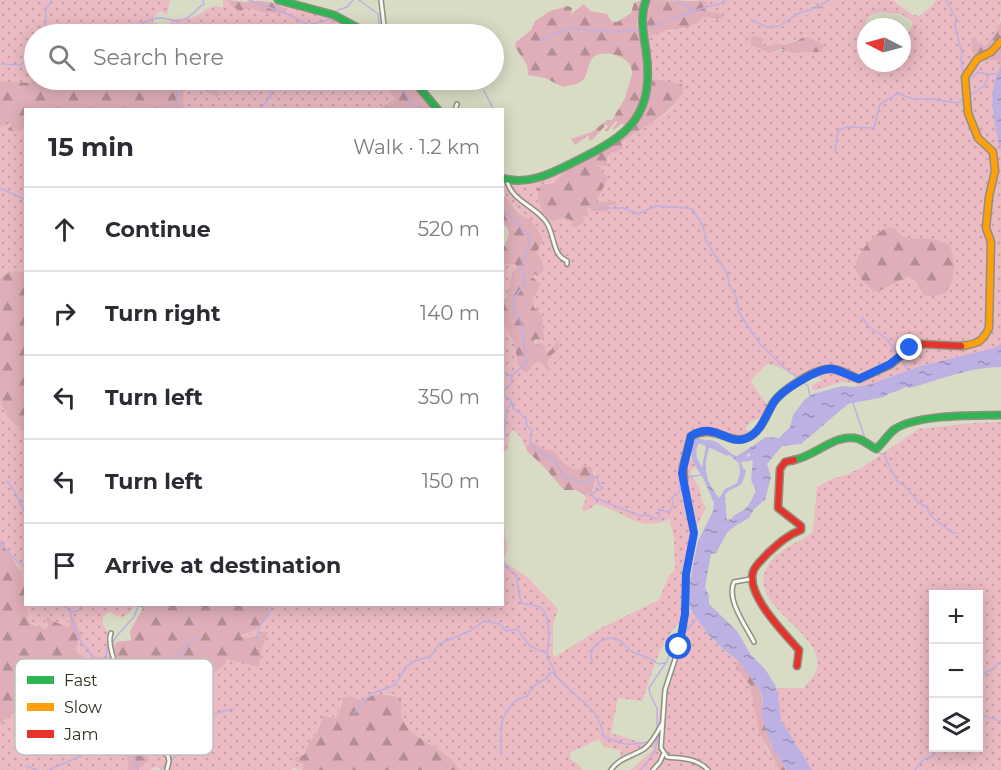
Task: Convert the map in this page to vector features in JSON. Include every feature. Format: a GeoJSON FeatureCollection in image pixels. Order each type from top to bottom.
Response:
{"type":"FeatureCollection","features":[{"type":"Feature","properties":{"kind":"street"},"geometry":{"type":"LineString","coordinates":[[278,0],[334,15],[351,24]]}},
{"type":"Feature","properties":{"kind":"street"},"geometry":{"type":"LineString","coordinates":[[381,0],[384,24]]}},
{"type":"Feature","properties":{"kind":"street"},"geometry":{"type":"LineString","coordinates":[[505,179],[523,182],[570,164],[617,139],[639,116],[647,101],[650,87],[642,25],[642,13],[646,0]]}},
{"type":"Feature","properties":{"kind":"street"},"geometry":{"type":"LineString","coordinates":[[708,770],[699,762],[667,757],[661,748],[665,690],[679,647],[685,614],[686,574],[694,533],[683,478],[683,467],[691,436],[701,430],[710,430],[731,438],[745,439],[755,433],[783,391],[819,372],[832,369],[859,379],[890,364],[910,348],[920,344],[956,347],[978,344],[984,339],[989,328],[991,293],[991,242],[986,228],[989,197],[995,171],[993,152],[978,138],[968,112],[965,77],[977,59],[991,52],[1001,41]]}},
{"type":"Feature","properties":{"kind":"street"},"geometry":{"type":"LineString","coordinates":[[421,90],[436,108]]}},
{"type":"Feature","properties":{"kind":"street"},"geometry":{"type":"LineString","coordinates":[[456,108],[457,104]]}},
{"type":"Feature","properties":{"kind":"street"},"geometry":{"type":"LineString","coordinates":[[505,179],[511,190],[543,217],[559,258],[567,261],[567,264]]}},
{"type":"Feature","properties":{"kind":"street"},"geometry":{"type":"LineString","coordinates":[[797,666],[799,650],[778,628],[756,593],[751,579],[753,570],[789,534],[801,530],[801,526],[778,508],[780,469],[785,462],[804,458],[839,440],[858,439],[876,449],[900,426],[958,417],[1001,415]]}},
{"type":"Feature","properties":{"kind":"street"},"geometry":{"type":"LineString","coordinates":[[751,579],[734,582],[732,590],[736,606],[754,642]]}},
{"type":"Feature","properties":{"kind":"street"},"geometry":{"type":"LineString","coordinates":[[111,633],[109,638],[114,659]]}},
{"type":"Feature","properties":{"kind":"street"},"geometry":{"type":"LineString","coordinates":[[611,770],[621,760],[644,748],[655,737],[662,723]]}},
{"type":"Feature","properties":{"kind":"street"},"geometry":{"type":"LineString","coordinates":[[652,770],[664,754]]}},
{"type":"Feature","properties":{"kind":"street"},"geometry":{"type":"LineString","coordinates":[[166,755],[170,760],[167,770]]}},
{"type":"Feature","properties":{"kind":"green space"},"geometry":{"type":"Polygon","coordinates":[[[0,0],[170,0],[167,15],[160,11],[153,18],[153,23],[159,23],[158,24],[24,24],[24,84],[0,81],[0,0]]]}},
{"type":"Feature","properties":{"kind":"green space"},"geometry":{"type":"Polygon","coordinates":[[[223,0],[228,0],[229,4],[240,11],[250,8],[264,13],[287,15],[286,10],[279,3],[330,18],[342,24],[169,24],[173,20],[195,16],[208,8],[223,7],[223,0]]]}},
{"type":"Feature","properties":{"kind":"green space"},"geometry":{"type":"Polygon","coordinates":[[[228,0],[269,2],[285,9],[288,14],[264,13],[250,8],[240,11],[230,5],[228,0]]]}},
{"type":"Feature","properties":{"kind":"green space"},"geometry":{"type":"Polygon","coordinates":[[[643,0],[637,24],[648,80],[641,107],[630,124],[621,124],[614,130],[612,129],[617,121],[607,132],[605,130],[608,126],[606,125],[592,140],[589,140],[589,135],[575,145],[571,139],[592,132],[607,120],[612,120],[625,98],[632,68],[625,59],[619,56],[600,54],[592,58],[582,81],[563,87],[545,78],[528,75],[527,65],[515,47],[516,42],[531,30],[535,21],[550,11],[568,6],[572,8],[571,14],[584,4],[590,11],[607,14],[611,21],[617,22],[631,13],[634,3],[643,0]]]}},
{"type":"Feature","properties":{"kind":"green space"},"geometry":{"type":"Polygon","coordinates":[[[648,0],[704,1],[708,3],[707,11],[722,14],[723,19],[702,17],[689,26],[647,37],[644,16],[648,0]]]}},
{"type":"Feature","properties":{"kind":"green space"},"geometry":{"type":"Polygon","coordinates":[[[697,0],[829,0],[818,2],[808,8],[811,16],[821,9],[827,12],[831,5],[839,4],[838,0],[893,0],[911,14],[919,16],[936,0],[1001,0],[1000,19],[994,36],[985,46],[975,39],[970,40],[971,50],[978,58],[1001,62],[1000,71],[995,79],[993,106],[1001,151],[1001,344],[994,348],[921,366],[868,385],[842,382],[816,390],[813,390],[811,386],[822,380],[821,378],[798,376],[767,364],[750,381],[769,407],[766,415],[750,422],[745,429],[754,434],[740,439],[698,429],[692,432],[686,441],[687,461],[695,458],[697,466],[690,474],[699,486],[706,508],[686,559],[683,584],[684,614],[691,612],[716,642],[739,660],[736,668],[750,685],[766,747],[779,770],[631,770],[654,749],[649,746],[620,758],[621,750],[604,747],[599,739],[571,752],[570,759],[582,770],[459,770],[447,755],[408,728],[402,717],[400,697],[386,694],[364,701],[355,698],[341,701],[337,718],[328,716],[320,722],[300,763],[303,764],[302,770],[293,768],[291,770],[164,770],[155,767],[151,770],[139,770],[146,764],[145,755],[213,755],[213,674],[228,659],[259,667],[268,633],[265,631],[249,638],[238,636],[250,633],[268,606],[504,606],[504,559],[506,563],[527,577],[558,609],[553,625],[553,654],[555,657],[601,628],[659,600],[669,575],[675,570],[674,538],[669,519],[649,524],[596,504],[583,511],[585,495],[592,492],[594,472],[570,468],[555,453],[527,446],[527,451],[520,436],[513,430],[510,433],[507,450],[504,452],[504,324],[513,337],[518,362],[526,373],[529,373],[534,363],[538,362],[543,363],[549,370],[547,364],[550,356],[559,349],[558,346],[547,352],[535,346],[536,339],[542,340],[542,316],[533,300],[539,282],[532,277],[544,269],[543,261],[536,253],[542,243],[528,221],[507,198],[504,181],[521,185],[538,182],[570,166],[553,184],[545,183],[536,192],[540,206],[548,219],[564,218],[572,221],[572,227],[577,227],[584,222],[582,218],[587,205],[607,211],[609,206],[614,204],[610,201],[596,202],[605,183],[598,165],[609,162],[608,153],[621,150],[621,143],[667,113],[681,96],[653,79],[647,37],[661,31],[671,31],[702,17],[723,19],[708,11],[707,7],[697,0]],[[762,38],[758,49],[774,52],[786,49],[793,53],[821,52],[798,39],[781,45],[764,47],[762,38]],[[881,230],[861,253],[863,280],[873,291],[879,291],[907,277],[913,279],[916,286],[948,243],[928,239],[909,239],[897,232],[881,230]],[[678,624],[665,641],[642,701],[618,698],[611,733],[646,744],[651,740],[658,726],[662,689],[673,657],[680,625],[678,624]]]}},
{"type":"Feature","properties":{"kind":"green space"},"geometry":{"type":"Polygon","coordinates":[[[838,0],[839,4],[831,5],[827,12],[821,9],[811,16],[805,15],[806,9],[814,6],[815,3],[838,0]]]}},
{"type":"Feature","properties":{"kind":"green space"},"geometry":{"type":"Polygon","coordinates":[[[1001,21],[1001,62],[978,59],[971,50],[970,38],[985,46],[995,35],[1001,21]]]}},
{"type":"Feature","properties":{"kind":"green space"},"geometry":{"type":"Polygon","coordinates":[[[751,37],[762,38],[764,47],[807,38],[823,45],[822,52],[793,53],[782,49],[769,53],[751,45],[751,37]]]}},
{"type":"Feature","properties":{"kind":"green space"},"geometry":{"type":"Polygon","coordinates":[[[653,79],[681,84],[683,86],[681,95],[667,111],[621,143],[623,147],[618,152],[608,153],[607,166],[598,165],[608,178],[596,202],[613,201],[616,203],[609,206],[608,211],[593,211],[587,205],[588,216],[583,216],[584,222],[577,227],[572,227],[572,221],[567,218],[553,221],[549,219],[541,208],[537,189],[543,184],[553,184],[570,166],[630,131],[645,110],[653,79]]]}},
{"type":"Feature","properties":{"kind":"green space"},"geometry":{"type":"Polygon","coordinates":[[[0,81],[24,83],[24,90],[186,90],[183,93],[184,108],[24,108],[24,128],[12,132],[8,130],[10,123],[0,127],[0,81]]]}},
{"type":"Feature","properties":{"kind":"green space"},"geometry":{"type":"Polygon","coordinates":[[[186,90],[204,90],[213,96],[220,94],[217,90],[390,90],[393,100],[378,108],[184,108],[183,93],[186,90]]]}},
{"type":"Feature","properties":{"kind":"green space"},"geometry":{"type":"Polygon","coordinates":[[[203,90],[219,91],[220,94],[217,97],[203,90]]]}},
{"type":"Feature","properties":{"kind":"green space"},"geometry":{"type":"Polygon","coordinates":[[[390,90],[418,90],[431,107],[379,108],[394,98],[390,90]]]}},
{"type":"Feature","properties":{"kind":"green space"},"geometry":{"type":"Polygon","coordinates":[[[10,123],[11,126],[24,128],[24,272],[18,271],[0,278],[0,127],[10,123]]]}},
{"type":"Feature","properties":{"kind":"green space"},"geometry":{"type":"Polygon","coordinates":[[[504,195],[518,212],[533,223],[542,237],[542,243],[536,253],[542,259],[544,269],[538,276],[535,274],[532,277],[541,284],[533,299],[534,307],[542,316],[544,338],[534,341],[536,346],[540,343],[545,345],[547,352],[558,340],[559,349],[550,356],[547,364],[550,369],[547,371],[543,363],[538,362],[534,363],[528,373],[524,372],[518,365],[514,341],[504,325],[504,298],[506,298],[512,274],[517,267],[515,264],[504,264],[504,247],[509,234],[504,225],[504,195]]]}},
{"type":"Feature","properties":{"kind":"green space"},"geometry":{"type":"Polygon","coordinates":[[[887,227],[895,228],[908,238],[933,239],[948,243],[954,269],[951,283],[944,293],[925,296],[913,279],[907,277],[879,291],[873,291],[862,280],[856,268],[858,256],[872,239],[887,227]]]}},
{"type":"Feature","properties":{"kind":"green space"},"geometry":{"type":"Polygon","coordinates":[[[504,264],[515,264],[517,267],[504,298],[504,264]]]}},
{"type":"Feature","properties":{"kind":"green space"},"geometry":{"type":"Polygon","coordinates":[[[10,272],[24,272],[24,432],[7,417],[0,401],[0,278],[10,272]]]}},
{"type":"Feature","properties":{"kind":"green space"},"geometry":{"type":"Polygon","coordinates":[[[0,401],[7,417],[24,432],[24,589],[20,569],[0,541],[0,401]]]}},
{"type":"Feature","properties":{"kind":"green space"},"geometry":{"type":"Polygon","coordinates":[[[1001,422],[1001,770],[812,770],[781,720],[776,688],[804,688],[817,669],[816,655],[809,642],[774,605],[766,592],[763,579],[773,558],[813,532],[817,487],[861,468],[919,429],[1001,422]]]}},
{"type":"Feature","properties":{"kind":"green space"},"geometry":{"type":"Polygon","coordinates":[[[530,443],[552,451],[571,468],[591,467],[595,479],[592,492],[586,496],[576,490],[564,490],[527,451],[530,443]]]}},
{"type":"Feature","properties":{"kind":"green space"},"geometry":{"type":"Polygon","coordinates":[[[504,526],[507,548],[504,559],[504,526]]]}},
{"type":"Feature","properties":{"kind":"green space"},"geometry":{"type":"Polygon","coordinates":[[[0,541],[22,573],[24,606],[27,606],[28,621],[46,629],[47,616],[67,627],[70,625],[69,613],[75,619],[82,637],[78,640],[76,651],[84,658],[95,656],[107,659],[15,659],[15,712],[0,724],[0,541]]]}},
{"type":"Feature","properties":{"kind":"green space"},"geometry":{"type":"Polygon","coordinates":[[[27,606],[135,606],[122,618],[109,612],[103,617],[103,625],[116,644],[107,659],[84,658],[77,654],[79,634],[75,619],[68,617],[70,625],[67,627],[47,616],[45,620],[48,628],[44,630],[28,621],[27,606]]]}},
{"type":"Feature","properties":{"kind":"green space"},"geometry":{"type":"Polygon","coordinates":[[[140,606],[268,606],[266,616],[260,625],[239,636],[256,636],[265,631],[268,633],[259,667],[227,659],[226,663],[213,673],[213,659],[107,659],[117,642],[131,640],[130,631],[143,608],[140,606]]]}},
{"type":"Feature","properties":{"kind":"green space"},"geometry":{"type":"Polygon","coordinates":[[[739,660],[760,690],[771,745],[787,770],[779,770],[759,731],[750,685],[736,668],[739,660]]]}},
{"type":"Feature","properties":{"kind":"green space"},"geometry":{"type":"Polygon","coordinates":[[[373,695],[400,697],[402,717],[408,728],[447,755],[459,770],[302,770],[303,764],[294,761],[296,757],[304,755],[323,716],[337,718],[343,698],[350,696],[364,701],[373,695]]]}},
{"type":"Feature","properties":{"kind":"green space"},"geometry":{"type":"Polygon","coordinates":[[[15,712],[15,755],[125,755],[129,764],[128,770],[0,770],[0,724],[15,712]]]}},
{"type":"Feature","properties":{"kind":"green space"},"geometry":{"type":"Polygon","coordinates":[[[125,755],[149,757],[149,760],[139,770],[128,770],[129,764],[125,755]]]}},
{"type":"Feature","properties":{"kind":"water"},"geometry":{"type":"Polygon","coordinates":[[[1001,62],[1001,151],[995,125],[993,88],[1001,62]]]}},
{"type":"Feature","properties":{"kind":"water"},"geometry":{"type":"Polygon","coordinates":[[[1001,344],[1001,367],[967,371],[911,388],[905,387],[884,397],[848,404],[801,444],[782,446],[767,464],[771,477],[765,500],[754,509],[749,518],[727,533],[716,553],[711,554],[705,587],[709,596],[709,604],[737,631],[751,655],[765,669],[775,685],[781,720],[812,770],[787,770],[773,749],[763,721],[763,701],[760,690],[739,661],[708,634],[690,609],[688,590],[698,541],[713,511],[714,503],[701,473],[707,440],[712,440],[737,456],[766,437],[779,438],[790,427],[793,415],[805,399],[813,394],[842,386],[868,385],[921,366],[994,348],[1001,344]],[[711,443],[706,465],[707,478],[719,498],[725,489],[737,483],[740,472],[739,463],[711,443]],[[749,453],[741,462],[746,470],[742,482],[725,495],[727,520],[746,508],[756,491],[751,480],[753,458],[749,453]]]}},
{"type":"Feature","properties":{"kind":"waterway"},"geometry":{"type":"LineString","coordinates":[[45,24],[46,9],[52,0]]}},
{"type":"Feature","properties":{"kind":"waterway"},"geometry":{"type":"LineString","coordinates":[[141,24],[156,18],[179,21],[185,19],[204,4],[203,0]]}},
{"type":"Feature","properties":{"kind":"waterway"},"geometry":{"type":"LineString","coordinates":[[249,0],[307,24]]}},
{"type":"Feature","properties":{"kind":"waterway"},"geometry":{"type":"LineString","coordinates":[[338,10],[347,7],[353,0]]}},
{"type":"Feature","properties":{"kind":"waterway"},"geometry":{"type":"LineString","coordinates":[[359,0],[378,14],[379,24]]}},
{"type":"Feature","properties":{"kind":"waterway"},"geometry":{"type":"LineString","coordinates":[[676,0],[694,10]]}},
{"type":"Feature","properties":{"kind":"waterway"},"geometry":{"type":"LineString","coordinates":[[653,26],[695,10],[721,4],[725,0]]}},
{"type":"Feature","properties":{"kind":"waterway"},"geometry":{"type":"LineString","coordinates":[[751,20],[767,27],[779,26],[797,14],[829,0]]}},
{"type":"Feature","properties":{"kind":"waterway"},"geometry":{"type":"LineString","coordinates":[[946,0],[956,18],[955,27],[962,53],[964,75]]}},
{"type":"Feature","properties":{"kind":"waterway"},"geometry":{"type":"LineString","coordinates":[[313,24],[331,19]]}},
{"type":"Feature","properties":{"kind":"waterway"},"geometry":{"type":"LineString","coordinates":[[541,40],[569,28],[615,32],[639,30]]}},
{"type":"Feature","properties":{"kind":"waterway"},"geometry":{"type":"LineString","coordinates":[[2,64],[20,65],[24,62]]}},
{"type":"Feature","properties":{"kind":"waterway"},"geometry":{"type":"LineString","coordinates":[[967,79],[973,78],[978,72],[1001,74]]}},
{"type":"Feature","properties":{"kind":"waterway"},"geometry":{"type":"LineString","coordinates":[[968,97],[984,86],[989,75]]}},
{"type":"Feature","properties":{"kind":"waterway"},"geometry":{"type":"LineString","coordinates":[[176,108],[177,90]]}},
{"type":"Feature","properties":{"kind":"waterway"},"geometry":{"type":"LineString","coordinates":[[261,108],[271,95],[269,90]]}},
{"type":"Feature","properties":{"kind":"waterway"},"geometry":{"type":"LineString","coordinates":[[404,90],[410,102],[419,108]]}},
{"type":"Feature","properties":{"kind":"waterway"},"geometry":{"type":"LineString","coordinates":[[484,91],[493,108]]}},
{"type":"Feature","properties":{"kind":"waterway"},"geometry":{"type":"LineString","coordinates":[[835,152],[838,130],[848,127],[874,128],[880,104],[899,93],[914,99],[957,103],[964,100]]}},
{"type":"Feature","properties":{"kind":"waterway"},"geometry":{"type":"LineString","coordinates":[[0,188],[24,199]]}},
{"type":"Feature","properties":{"kind":"waterway"},"geometry":{"type":"LineString","coordinates":[[598,208],[624,208],[638,214],[656,206],[693,210],[703,226],[706,241],[727,273],[739,312],[745,322],[760,344],[799,379]]}},
{"type":"Feature","properties":{"kind":"waterway"},"geometry":{"type":"LineString","coordinates":[[504,210],[530,237],[522,269],[525,283],[515,297],[513,307],[522,324],[524,355],[528,362],[512,375],[511,384],[504,390]]}},
{"type":"Feature","properties":{"kind":"waterway"},"geometry":{"type":"LineString","coordinates":[[862,317],[868,326],[887,339],[898,355]]}},
{"type":"Feature","properties":{"kind":"waterway"},"geometry":{"type":"LineString","coordinates":[[902,360],[908,371]]}},
{"type":"Feature","properties":{"kind":"waterway"},"geometry":{"type":"LineString","coordinates":[[504,372],[512,376]]}},
{"type":"Feature","properties":{"kind":"waterway"},"geometry":{"type":"LineString","coordinates":[[804,383],[808,386],[810,397]]}},
{"type":"Feature","properties":{"kind":"waterway"},"geometry":{"type":"LineString","coordinates":[[504,394],[511,400],[513,408],[526,419],[527,426],[532,430],[530,441],[537,450],[556,462],[564,477],[584,483],[589,481],[591,475],[597,478],[599,485],[603,488],[591,494],[593,497],[640,516],[648,515],[656,519],[660,516],[659,509],[667,512],[672,508],[672,498],[680,491],[680,480],[682,479]]}},
{"type":"Feature","properties":{"kind":"waterway"},"geometry":{"type":"LineString","coordinates":[[853,403],[866,441]]}},
{"type":"Feature","properties":{"kind":"waterway"},"geometry":{"type":"LineString","coordinates":[[504,431],[507,408],[511,404]]}},
{"type":"Feature","properties":{"kind":"waterway"},"geometry":{"type":"LineString","coordinates":[[705,476],[694,456],[697,441],[727,453]]}},
{"type":"Feature","properties":{"kind":"waterway"},"geometry":{"type":"LineString","coordinates":[[869,448],[884,455],[897,481],[926,507],[932,517],[953,533],[957,533]]}},
{"type":"Feature","properties":{"kind":"waterway"},"geometry":{"type":"LineString","coordinates":[[738,459],[748,459],[757,455]]}},
{"type":"Feature","properties":{"kind":"waterway"},"geometry":{"type":"LineString","coordinates":[[686,477],[702,475]]}},
{"type":"Feature","properties":{"kind":"waterway"},"geometry":{"type":"LineString","coordinates":[[7,481],[24,510]]}},
{"type":"Feature","properties":{"kind":"waterway"},"geometry":{"type":"LineString","coordinates":[[0,541],[12,557],[24,566]]}},
{"type":"Feature","properties":{"kind":"waterway"},"geometry":{"type":"LineString","coordinates":[[504,565],[516,575],[521,603],[540,607],[544,611],[549,631],[547,658],[558,678],[592,711],[601,726],[603,736],[625,744],[648,742]]}},
{"type":"Feature","properties":{"kind":"waterway"},"geometry":{"type":"LineString","coordinates":[[64,606],[71,612],[73,624],[93,659]]}},
{"type":"Feature","properties":{"kind":"waterway"},"geometry":{"type":"LineString","coordinates":[[72,612],[78,611],[82,606]]}},
{"type":"Feature","properties":{"kind":"waterway"},"geometry":{"type":"LineString","coordinates":[[112,643],[133,618],[138,606]]}},
{"type":"Feature","properties":{"kind":"waterway"},"geometry":{"type":"LineString","coordinates":[[257,638],[260,627],[272,606]]}},
{"type":"Feature","properties":{"kind":"waterway"},"geometry":{"type":"LineString","coordinates":[[685,633],[697,618]]}},
{"type":"Feature","properties":{"kind":"waterway"},"geometry":{"type":"LineString","coordinates":[[354,713],[371,694],[395,685],[406,667],[412,662],[431,656],[439,644],[470,631],[484,621],[500,624],[506,631],[517,629],[530,646],[546,653]]}},
{"type":"Feature","properties":{"kind":"waterway"},"geometry":{"type":"LineString","coordinates":[[657,731],[657,708],[649,688],[667,661],[676,637],[679,635]]}},
{"type":"Feature","properties":{"kind":"waterway"},"geometry":{"type":"LineString","coordinates":[[174,659],[196,638]]}},
{"type":"Feature","properties":{"kind":"waterway"},"geometry":{"type":"LineString","coordinates":[[592,661],[592,652],[597,644],[605,639],[614,638],[620,640],[633,652],[652,659],[658,664],[665,663]]}},
{"type":"Feature","properties":{"kind":"waterway"},"geometry":{"type":"LineString","coordinates":[[106,659],[107,648]]}},
{"type":"Feature","properties":{"kind":"waterway"},"geometry":{"type":"LineString","coordinates":[[983,674],[1001,662]]}},
{"type":"Feature","properties":{"kind":"waterway"},"geometry":{"type":"LineString","coordinates":[[501,755],[502,725],[506,713],[515,701],[526,697],[535,685],[547,678],[550,673],[556,672]]}},
{"type":"Feature","properties":{"kind":"waterway"},"geometry":{"type":"LineString","coordinates":[[213,715],[232,709]]}},
{"type":"Feature","properties":{"kind":"waterway"},"geometry":{"type":"LineString","coordinates":[[983,716],[1001,721]]}},
{"type":"Feature","properties":{"kind":"waterway"},"geometry":{"type":"LineString","coordinates":[[641,770],[654,753],[658,735]]}},
{"type":"Feature","properties":{"kind":"waterway"},"geometry":{"type":"LineString","coordinates":[[915,770],[923,760],[933,756],[936,752]]}},
{"type":"Feature","properties":{"kind":"waterway"},"geometry":{"type":"LineString","coordinates":[[48,770],[84,755]]}},
{"type":"Feature","properties":{"kind":"waterway"},"geometry":{"type":"LineString","coordinates":[[133,755],[138,770]]}},
{"type":"Feature","properties":{"kind":"waterway"},"geometry":{"type":"LineString","coordinates":[[171,760],[177,755]]}},
{"type":"Feature","properties":{"kind":"waterway"},"geometry":{"type":"LineString","coordinates":[[161,770],[168,762]]}},
{"type":"Feature","properties":{"kind":"waterway"},"geometry":{"type":"LineString","coordinates":[[26,766],[37,770]]}},
{"type":"Feature","properties":{"kind":"traffic: fast"},"geometry":{"type":"LineString","coordinates":[[278,0],[334,15],[351,24]]}},
{"type":"Feature","properties":{"kind":"traffic: fast"},"geometry":{"type":"LineString","coordinates":[[504,178],[522,180],[549,174],[611,142],[635,120],[642,107],[648,72],[643,31],[646,0]]}},
{"type":"Feature","properties":{"kind":"traffic: fast"},"geometry":{"type":"LineString","coordinates":[[421,90],[436,108]]}},
{"type":"Feature","properties":{"kind":"traffic: fast"},"geometry":{"type":"LineString","coordinates":[[794,460],[842,439],[859,439],[876,449],[895,429],[917,421],[931,418],[1001,415]]}},
{"type":"Feature","properties":{"kind":"traffic: slow"},"geometry":{"type":"LineString","coordinates":[[961,346],[978,342],[989,328],[991,242],[986,228],[989,197],[995,171],[993,152],[978,138],[968,113],[965,77],[977,59],[991,52],[1001,41]]}},
{"type":"Feature","properties":{"kind":"traffic: jam"},"geometry":{"type":"LineString","coordinates":[[684,480],[683,467],[691,436],[709,432],[735,439],[749,437],[760,426],[777,398],[809,375],[833,369],[859,379],[890,365],[920,344],[961,346]]}},
{"type":"Feature","properties":{"kind":"traffic: jam"},"geometry":{"type":"LineString","coordinates":[[794,460],[785,462],[780,469],[778,508],[801,526],[801,530],[787,537],[767,554],[754,569],[752,581],[755,592],[768,614],[799,650],[797,666]]}},
{"type":"Feature","properties":{"kind":"route"},"geometry":{"type":"LineString","coordinates":[[679,647],[685,614],[686,574],[694,533],[692,513],[682,473],[687,444],[691,436],[701,430],[710,430],[731,438],[745,439],[755,433],[783,391],[819,372],[832,369],[859,379],[890,364],[910,348]]}}]}
